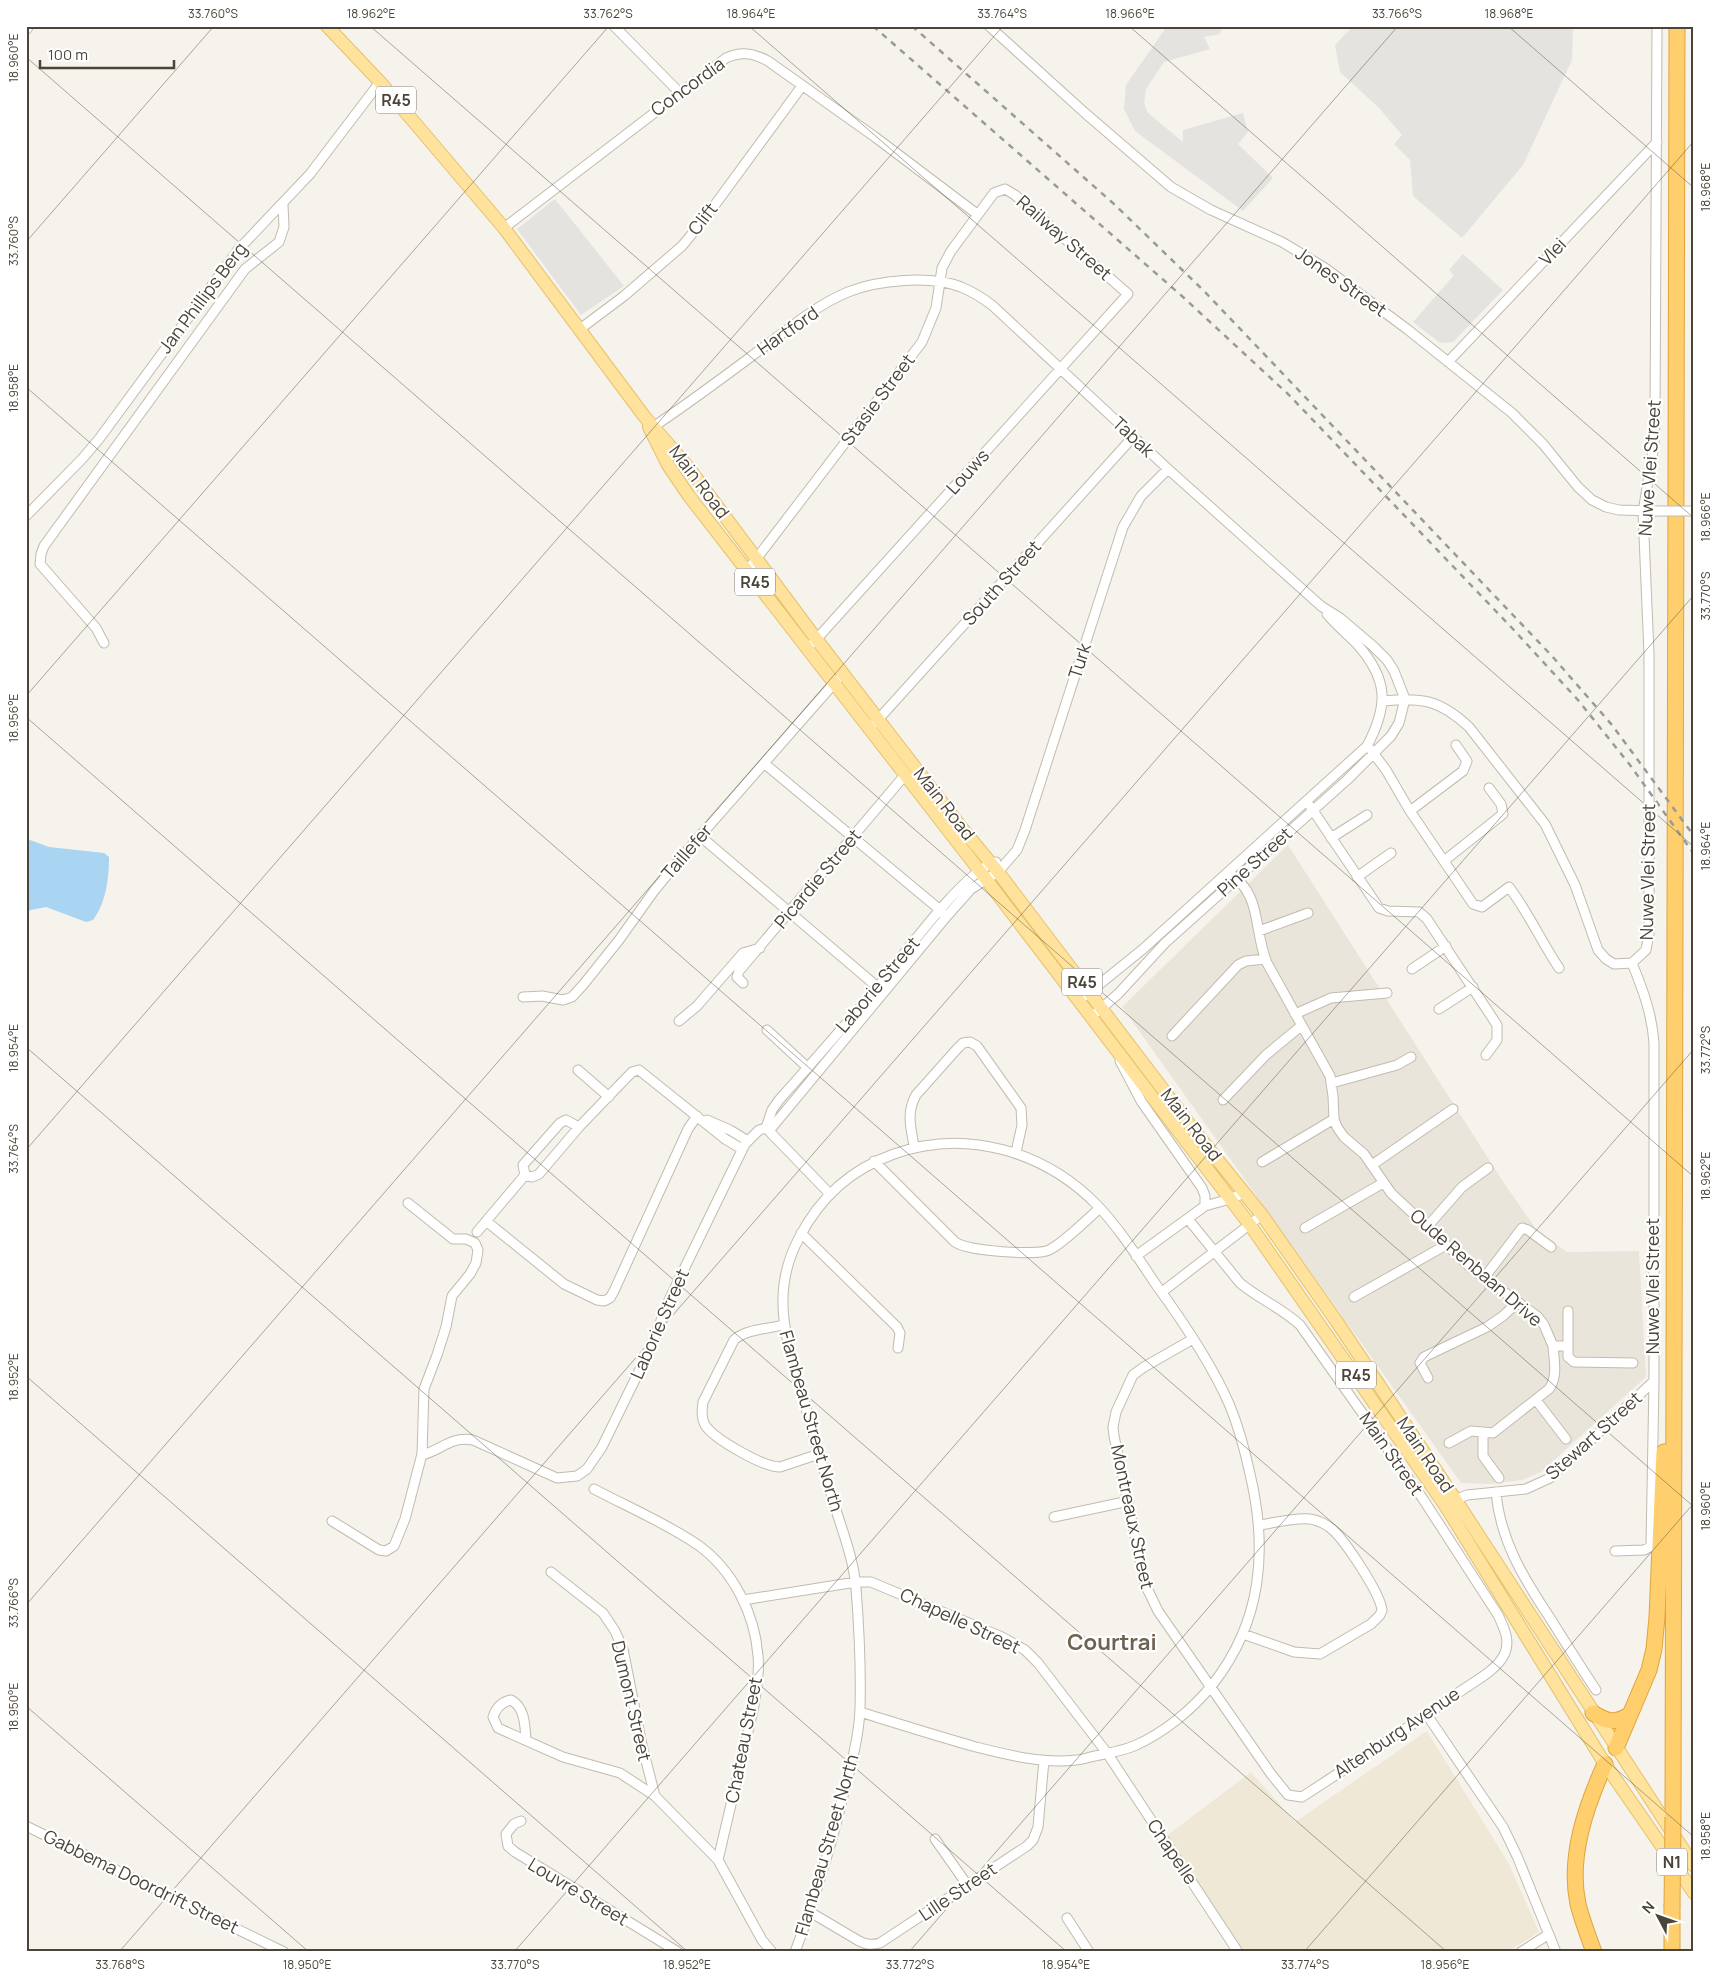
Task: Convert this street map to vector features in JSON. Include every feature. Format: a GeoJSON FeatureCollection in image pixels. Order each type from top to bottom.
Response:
{"type":"FeatureCollection","features":[{"type":"Feature","properties":{"kind":"highway","name":"N1"},"geometry":{"type":"LineString","coordinates":[[1672,1952],[1677,26]]}},
{"type":"Feature","properties":{"kind":"highway"},"geometry":{"type":"LineString","coordinates":[[1616,1748],[1649,1670],[1654,1649],[1657,1617],[1674,1214]]}},
{"type":"Feature","properties":{"kind":"highway"},"geometry":{"type":"LineString","coordinates":[[1593,1713],[1609,1722],[1621,1720],[1629,1715]]}},
{"type":"Feature","properties":{"kind":"highway"},"geometry":{"type":"LineString","coordinates":[[1594,1952],[1578,1903],[1576,1877],[1578,1850],[1584,1822],[1595,1786],[1605,1764]]}},
{"type":"Feature","properties":{"kind":"main road","name":"Main Road"},"geometry":{"type":"LineString","coordinates":[[327,26],[380,82],[504,228],[652,427],[694,474],[756,560],[812,644]]}},
{"type":"Feature","properties":{"kind":"main road","name":"Main Road"},"geometry":{"type":"LineString","coordinates":[[652,427],[668,465],[676,478],[747,571],[812,644],[874,724],[994,867],[1196,1133],[1262,1215],[1337,1322],[1450,1502],[1605,1764],[1694,1893]]}},
{"type":"Feature","properties":{"kind":"main road","name":"Main Road"},"geometry":{"type":"LineString","coordinates":[[874,724],[905,775],[1250,1225],[1450,1502],[1694,1866]]}},
{"type":"Feature","properties":{"kind":"main road"},"geometry":{"type":"LineString","coordinates":[[1605,1764],[1616,1748]]}},
{"type":"Feature","properties":{"kind":"street"},"geometry":{"type":"LineString","coordinates":[[26,30],[29,26]]}},
{"type":"Feature","properties":{"kind":"street"},"geometry":{"type":"LineString","coordinates":[[614,26],[679,92]]}},
{"type":"Feature","properties":{"kind":"street","name":"Jones Street"},"geometry":{"type":"LineString","coordinates":[[989,26],[1078,108],[1171,187],[1211,210],[1282,242],[1325,268],[1448,362],[1512,413],[1543,444],[1578,487],[1592,500],[1606,507],[1619,510],[1643,512],[1694,511]]}},
{"type":"Feature","properties":{"kind":"street","name":"Nuwe Vlei Street"},"geometry":{"type":"LineString","coordinates":[[1384,701],[1405,699],[1436,703],[1456,715],[1480,739],[1545,824],[1576,885],[1598,950],[1606,959],[1614,964],[1632,963],[1642,955],[1646,950],[1649,934],[1649,654],[1643,512],[1654,445],[1655,419],[1657,26]]}},
{"type":"Feature","properties":{"kind":"street","name":"Concordia"},"geometry":{"type":"LineString","coordinates":[[504,228],[679,92],[726,58],[734,54],[746,53],[768,61],[875,137],[978,214]]}},
{"type":"Feature","properties":{"kind":"street","name":"Jan Phillips Berg"},"geometry":{"type":"LineString","coordinates":[[26,516],[93,446],[238,250],[283,205],[310,174],[380,82]]}},
{"type":"Feature","properties":{"kind":"street","name":"Clift"},"geometry":{"type":"LineString","coordinates":[[580,329],[624,296],[682,246],[706,217],[802,86]]}},
{"type":"Feature","properties":{"kind":"street","name":"Vlei"},"geometry":{"type":"LineString","coordinates":[[1448,362],[1657,142]]}},
{"type":"Feature","properties":{"kind":"street","name":"Railway Street"},"geometry":{"type":"LineString","coordinates":[[978,214],[994,194],[1001,190],[1011,192],[1128,294]]}},
{"type":"Feature","properties":{"kind":"street"},"geometry":{"type":"LineString","coordinates":[[104,643],[96,628],[40,564],[44,546],[245,269],[279,242],[284,227],[283,205]]}},
{"type":"Feature","properties":{"kind":"street","name":"Stasie Street"},"geometry":{"type":"LineString","coordinates":[[747,571],[922,342],[936,308],[942,268],[978,214]]}},
{"type":"Feature","properties":{"kind":"street","name":"Hartford"},"geometry":{"type":"LineString","coordinates":[[652,427],[805,316],[828,302],[860,288],[883,283],[900,281],[939,282]]}},
{"type":"Feature","properties":{"kind":"street","name":"Tabak"},"geometry":{"type":"LineString","coordinates":[[939,282],[960,286],[985,300],[1168,469],[1321,606],[1369,658],[1376,671],[1384,701]]}},
{"type":"Feature","properties":{"kind":"street","name":"Louws"},"geometry":{"type":"LineString","coordinates":[[812,644],[1128,294]]}},
{"type":"Feature","properties":{"kind":"street","name":"South Street"},"geometry":{"type":"LineString","coordinates":[[874,724],[1133,437]]}},
{"type":"Feature","properties":{"kind":"street","name":"Turk"},"geometry":{"type":"LineString","coordinates":[[994,867],[1006,860],[1016,850],[1025,830],[1124,527],[1141,496],[1168,469]]}},
{"type":"Feature","properties":{"kind":"street","name":"Tabak"},"geometry":{"type":"LineString","coordinates":[[1321,606],[1357,632],[1387,660],[1405,699]]}},
{"type":"Feature","properties":{"kind":"street","name":"Taillefer"},"geometry":{"type":"LineString","coordinates":[[523,997],[542,996],[563,1000],[575,994],[619,940],[654,891],[839,678]]}},
{"type":"Feature","properties":{"kind":"street","name":"Pine Street"},"geometry":{"type":"LineString","coordinates":[[1091,1016],[1118,994],[1165,943],[1374,753],[1396,729],[1405,699]]}},
{"type":"Feature","properties":{"kind":"street","name":"Pine Street"},"geometry":{"type":"LineString","coordinates":[[1079,1001],[1143,949],[1368,746],[1376,728],[1384,701]]}},
{"type":"Feature","properties":{"kind":"street"},"geometry":{"type":"LineString","coordinates":[[1410,811],[1463,771],[1467,761],[1456,745]]}},
{"type":"Feature","properties":{"kind":"street"},"geometry":{"type":"LineString","coordinates":[[1368,746],[1473,904],[1479,908],[1485,906],[1509,887],[1528,914],[1559,968]]}},
{"type":"Feature","properties":{"kind":"street"},"geometry":{"type":"LineString","coordinates":[[765,764],[943,913]]}},
{"type":"Feature","properties":{"kind":"street","name":"Picardie Street"},"geometry":{"type":"LineString","coordinates":[[743,983],[737,974],[905,775]]}},
{"type":"Feature","properties":{"kind":"street"},"geometry":{"type":"LineString","coordinates":[[1444,861],[1503,814],[1502,804],[1489,788]]}},
{"type":"Feature","properties":{"kind":"street"},"geometry":{"type":"LineString","coordinates":[[1307,802],[1378,908],[1388,911],[1419,912],[1424,914],[1495,1021],[1498,1030],[1497,1040],[1486,1055]]}},
{"type":"Feature","properties":{"kind":"street"},"geometry":{"type":"LineString","coordinates":[[1331,838],[1367,815]]}},
{"type":"Feature","properties":{"kind":"street"},"geometry":{"type":"LineString","coordinates":[[700,836],[881,989]]}},
{"type":"Feature","properties":{"kind":"street"},"geometry":{"type":"LineString","coordinates":[[1357,877],[1391,853]]}},
{"type":"Feature","properties":{"kind":"street","name":"Laborie Street"},"geometry":{"type":"LineString","coordinates":[[422,1455],[433,1452],[448,1442],[463,1438],[473,1440],[557,1478],[577,1476],[587,1469],[602,1447],[648,1353],[670,1298],[742,1149],[759,1130],[767,1129],[820,1069],[881,989],[943,913],[971,889],[982,875],[994,867]]}},
{"type":"Feature","properties":{"kind":"street"},"geometry":{"type":"LineString","coordinates":[[1228,872],[1237,878],[1251,898],[1265,959],[1326,1068],[1332,1083],[1334,1119],[1262,1162]]}},
{"type":"Feature","properties":{"kind":"street"},"geometry":{"type":"LineString","coordinates":[[1258,931],[1308,913]]}},
{"type":"Feature","properties":{"kind":"street"},"geometry":{"type":"LineString","coordinates":[[1412,969],[1446,946]]}},
{"type":"Feature","properties":{"kind":"street"},"geometry":{"type":"LineString","coordinates":[[679,1021],[697,1006],[743,952],[760,948]]}},
{"type":"Feature","properties":{"kind":"street"},"geometry":{"type":"LineString","coordinates":[[1172,1036],[1238,964],[1265,959]]}},
{"type":"Feature","properties":{"kind":"street","name":"Nuwe Vlei Street"},"geometry":{"type":"LineString","coordinates":[[1615,1551],[1644,1550],[1650,1547],[1651,1544],[1654,1381],[1654,1043],[1649,1006],[1632,963]]}},
{"type":"Feature","properties":{"kind":"street"},"geometry":{"type":"LineString","coordinates":[[1439,1009],[1472,987]]}},
{"type":"Feature","properties":{"kind":"street","name":"Laborie Street"},"geometry":{"type":"LineString","coordinates":[[767,1129],[775,1106],[810,1065],[881,989]]}},
{"type":"Feature","properties":{"kind":"street"},"geometry":{"type":"LineString","coordinates":[[1295,1014],[1331,998],[1387,993]]}},
{"type":"Feature","properties":{"kind":"street"},"geometry":{"type":"LineString","coordinates":[[1223,1100],[1266,1055],[1301,1026]]}},
{"type":"Feature","properties":{"kind":"street"},"geometry":{"type":"LineString","coordinates":[[767,1030],[810,1065],[820,1069]]}},
{"type":"Feature","properties":{"kind":"street"},"geometry":{"type":"LineString","coordinates":[[914,1146],[909,1119],[912,1103],[916,1095],[956,1050],[963,1044],[970,1042],[977,1046],[1021,1108],[1022,1125],[1016,1152]]}},
{"type":"Feature","properties":{"kind":"street","name":"Main Road"},"geometry":{"type":"LineString","coordinates":[[1112,1044],[1141,1101],[1202,1188],[1205,1196],[1204,1206]]}},
{"type":"Feature","properties":{"kind":"street"},"geometry":{"type":"LineString","coordinates":[[1332,1083],[1397,1065],[1411,1057]]}},
{"type":"Feature","properties":{"kind":"street"},"geometry":{"type":"LineString","coordinates":[[578,1070],[609,1097]]}},
{"type":"Feature","properties":{"kind":"street"},"geometry":{"type":"LineString","coordinates":[[525,1175],[532,1177],[539,1174],[632,1072],[639,1070],[725,1139],[742,1149]]}},
{"type":"Feature","properties":{"kind":"street"},"geometry":{"type":"LineString","coordinates":[[1372,1165],[1453,1109]]}},
{"type":"Feature","properties":{"kind":"street"},"geometry":{"type":"LineString","coordinates":[[697,1116],[730,1130],[748,1141]]}},
{"type":"Feature","properties":{"kind":"street"},"geometry":{"type":"LineString","coordinates":[[486,1222],[564,1284],[597,1300],[604,1301],[610,1298],[688,1129],[697,1116]]}},
{"type":"Feature","properties":{"kind":"street","name":"Oude Renbaan Drive"},"geometry":{"type":"LineString","coordinates":[[1334,1119],[1339,1132],[1358,1147],[1396,1198],[1484,1278],[1538,1317],[1544,1325],[1553,1346],[1568,1346]]}},
{"type":"Feature","properties":{"kind":"street"},"geometry":{"type":"LineString","coordinates":[[525,1175],[523,1165],[560,1122],[566,1120],[580,1127]]}},
{"type":"Feature","properties":{"kind":"street"},"geometry":{"type":"LineString","coordinates":[[767,1129],[829,1193]]}},
{"type":"Feature","properties":{"kind":"street","name":"Flambeau Street North"},"geometry":{"type":"LineString","coordinates":[[795,1952],[810,1912],[838,1821],[855,1750],[860,1712],[856,1582],[783,1325],[782,1301],[786,1269],[801,1233],[829,1193],[853,1173],[874,1161],[914,1146],[940,1142],[962,1142],[1016,1152],[1045,1166],[1072,1183],[1100,1208],[1162,1292],[1193,1339],[1230,1405],[1256,1498],[1260,1525],[1260,1562],[1257,1587],[1251,1611],[1243,1634],[1225,1667],[1210,1688],[1178,1718],[1156,1734],[1132,1747],[1076,1760],[1044,1760],[1013,1756],[986,1749],[860,1712]]}},
{"type":"Feature","properties":{"kind":"street"},"geometry":{"type":"LineString","coordinates":[[874,1161],[955,1242],[968,1248],[1032,1252],[1049,1250],[1100,1208]]}},
{"type":"Feature","properties":{"kind":"street"},"geometry":{"type":"LineString","coordinates":[[1427,1227],[1462,1187],[1488,1168]]}},
{"type":"Feature","properties":{"kind":"street"},"geometry":{"type":"LineString","coordinates":[[477,1232],[525,1175]]}},
{"type":"Feature","properties":{"kind":"street"},"geometry":{"type":"LineString","coordinates":[[1305,1228],[1383,1182]]}},
{"type":"Feature","properties":{"kind":"street"},"geometry":{"type":"LineString","coordinates":[[1136,1256],[1204,1206],[1244,1193]]}},
{"type":"Feature","properties":{"kind":"street"},"geometry":{"type":"LineString","coordinates":[[332,1521],[379,1550],[386,1551],[390,1549],[396,1541],[405,1519],[422,1455],[424,1389],[446,1327],[452,1296],[474,1269],[478,1250],[475,1243],[466,1239],[455,1240],[451,1238],[408,1203]]}},
{"type":"Feature","properties":{"kind":"street"},"geometry":{"type":"LineString","coordinates":[[1162,1292],[1262,1215]]}},
{"type":"Feature","properties":{"kind":"street","name":"Main Street"},"geometry":{"type":"LineString","coordinates":[[1188,1219],[1240,1283],[1279,1308],[1300,1325],[1423,1499],[1504,1628],[1507,1648],[1500,1662],[1492,1669]]}},
{"type":"Feature","properties":{"kind":"street"},"geometry":{"type":"LineString","coordinates":[[1484,1278],[1522,1228],[1528,1230],[1551,1247]]}},
{"type":"Feature","properties":{"kind":"street"},"geometry":{"type":"LineString","coordinates":[[801,1233],[897,1327],[900,1333],[898,1348]]}},
{"type":"Feature","properties":{"kind":"street"},"geometry":{"type":"LineString","coordinates":[[1354,1297],[1446,1245]]}},
{"type":"Feature","properties":{"kind":"street"},"geometry":{"type":"LineString","coordinates":[[1428,1378],[1420,1363],[1424,1357],[1487,1327],[1518,1302]]}},
{"type":"Feature","properties":{"kind":"street"},"geometry":{"type":"LineString","coordinates":[[1568,1311],[1568,1357],[1574,1362],[1633,1363]]}},
{"type":"Feature","properties":{"kind":"street"},"geometry":{"type":"LineString","coordinates":[[783,1325],[739,1335],[734,1340],[703,1402],[702,1420],[706,1427],[721,1439],[760,1462],[773,1467],[780,1467],[819,1454]]}},
{"type":"Feature","properties":{"kind":"street","name":"Montreaux Street"},"geometry":{"type":"LineString","coordinates":[[1193,1339],[1133,1375],[1116,1412],[1113,1427],[1147,1592],[1210,1688],[1283,1790],[1292,1796],[1302,1797]]}},
{"type":"Feature","properties":{"kind":"street"},"geometry":{"type":"LineString","coordinates":[[1449,1443],[1474,1430],[1493,1433],[1549,1389],[1554,1381],[1553,1346]]}},
{"type":"Feature","properties":{"kind":"street","name":"Stewart Street"},"geometry":{"type":"LineString","coordinates":[[1450,1502],[1468,1495],[1526,1489],[1550,1478],[1654,1381]]}},
{"type":"Feature","properties":{"kind":"street"},"geometry":{"type":"LineString","coordinates":[[1536,1400],[1566,1439]]}},
{"type":"Feature","properties":{"kind":"street"},"geometry":{"type":"LineString","coordinates":[[1483,1432],[1483,1456],[1499,1478]]}},
{"type":"Feature","properties":{"kind":"street","name":"Chateau Street"},"geometry":{"type":"LineString","coordinates":[[594,1489],[698,1545],[714,1559],[734,1584],[743,1600],[756,1637],[759,1657],[754,1706],[718,1860]]}},
{"type":"Feature","properties":{"kind":"street"},"geometry":{"type":"LineString","coordinates":[[1496,1492],[1498,1513],[1515,1560],[1530,1588],[1596,1690]]}},
{"type":"Feature","properties":{"kind":"street"},"geometry":{"type":"LineString","coordinates":[[1054,1517],[1129,1501]]}},
{"type":"Feature","properties":{"kind":"street"},"geometry":{"type":"LineString","coordinates":[[1243,1634],[1294,1652],[1320,1654],[1371,1624],[1380,1615],[1382,1610],[1377,1596],[1358,1565],[1333,1531],[1326,1526],[1309,1519],[1260,1525]]}},
{"type":"Feature","properties":{"kind":"street","name":"Dumont Street"},"geometry":{"type":"LineString","coordinates":[[551,1572],[602,1613],[615,1631],[623,1649],[642,1745],[655,1796]]}},
{"type":"Feature","properties":{"kind":"street","name":"Chapelle Street"},"geometry":{"type":"LineString","coordinates":[[743,1600],[856,1582],[871,1582],[882,1586],[1002,1637],[1025,1650],[1038,1663],[1106,1753]]}},
{"type":"Feature","properties":{"kind":"street","name":"Altenburg Avenue"},"geometry":{"type":"LineString","coordinates":[[1302,1797],[1427,1715],[1492,1669]]}},
{"type":"Feature","properties":{"kind":"street"},"geometry":{"type":"LineString","coordinates":[[526,1740],[524,1722],[519,1706],[510,1700],[501,1704],[495,1710],[493,1717],[494,1723],[498,1728],[563,1757],[620,1773],[655,1796],[718,1860],[762,1940],[772,1952]]}},
{"type":"Feature","properties":{"kind":"street"},"geometry":{"type":"LineString","coordinates":[[1427,1715],[1503,1827],[1517,1856],[1556,1952]]}},
{"type":"Feature","properties":{"kind":"street","name":"Chapelle"},"geometry":{"type":"LineString","coordinates":[[1106,1753],[1238,1952]]}},
{"type":"Feature","properties":{"kind":"street","name":"Lille Street"},"geometry":{"type":"LineString","coordinates":[[810,1912],[859,1941],[867,1945],[874,1945],[968,1886],[1027,1846],[1036,1835],[1044,1760]]}},
{"type":"Feature","properties":{"kind":"street","name":"Louvre Street"},"geometry":{"type":"LineString","coordinates":[[521,1821],[514,1824],[506,1834],[508,1846],[514,1852],[678,1952]]}},
{"type":"Feature","properties":{"kind":"street","name":"Gabbema Doordrift Street"},"geometry":{"type":"LineString","coordinates":[[26,1826],[284,1952]]}},
{"type":"Feature","properties":{"kind":"street"},"geometry":{"type":"LineString","coordinates":[[935,1839],[968,1886]]}},
{"type":"Feature","properties":{"kind":"street"},"geometry":{"type":"LineString","coordinates":[[1067,1918],[1089,1952]]}},
{"type":"Feature","properties":{"kind":"street"},"geometry":{"type":"LineString","coordinates":[[1521,1952],[1549,1934]]}},
{"type":"Feature","properties":{"kind":"shaded area"},"geometry":{"type":"Polygon","coordinates":[[[1167,26],[1222,26],[1220,34],[1204,37],[1210,49],[1164,62],[1146,89],[1144,102],[1147,112],[1183,142],[1183,130],[1243,113],[1248,132],[1238,144],[1273,178],[1243,211],[1135,131],[1124,109],[1126,85],[1167,26]]]}},
{"type":"Feature","properties":{"kind":"shaded area"},"geometry":{"type":"Polygon","coordinates":[[[1353,26],[1573,26],[1572,60],[1523,165],[1462,238],[1413,196],[1410,160],[1394,144],[1402,135],[1379,108],[1340,72],[1335,45],[1353,26]]]}},
{"type":"Feature","properties":{"kind":"shaded area"},"geometry":{"type":"Polygon","coordinates":[[[555,199],[624,286],[581,315],[517,229],[555,199]]]}},
{"type":"Feature","properties":{"kind":"shaded area"},"geometry":{"type":"Polygon","coordinates":[[[1463,254],[1503,290],[1453,342],[1440,343],[1413,322],[1454,275],[1449,270],[1463,254]]]}},
{"type":"Feature","properties":{"kind":"shaded area"},"geometry":{"type":"Polygon","coordinates":[[[1288,845],[1504,1183],[1538,1232],[1567,1252],[1639,1251],[1646,1377],[1541,1472],[1522,1480],[1490,1484],[1461,1483],[1122,1007],[1288,845]]]}},
{"type":"Feature","properties":{"kind":"shaded area"},"geometry":{"type":"Polygon","coordinates":[[[1427,1731],[1509,1864],[1539,1932],[1507,1952],[1244,1952],[1165,1837],[1251,1772],[1295,1822],[1427,1731]]]}},
{"type":"Feature","properties":{"kind":"water"},"geometry":{"type":"Polygon","coordinates":[[[30,840],[49,847],[104,853],[109,857],[104,898],[93,920],[86,922],[46,907],[26,911],[26,841],[30,840]]]}},
{"type":"Feature","properties":{"kind":"railway"},"geometry":{"type":"LineString","coordinates":[[873,26],[1183,297],[1289,395],[1512,628],[1578,700],[1630,765],[1694,854]]}},
{"type":"Feature","properties":{"kind":"railway"},"geometry":{"type":"LineString","coordinates":[[912,26],[1114,204],[1204,291],[1552,656],[1612,725],[1694,836]]}},
{"type":"Feature","properties":{"kind":"district","name":"Courtrai"},"geometry":{"type":"Point","coordinates":[1112,1642]}}]}
